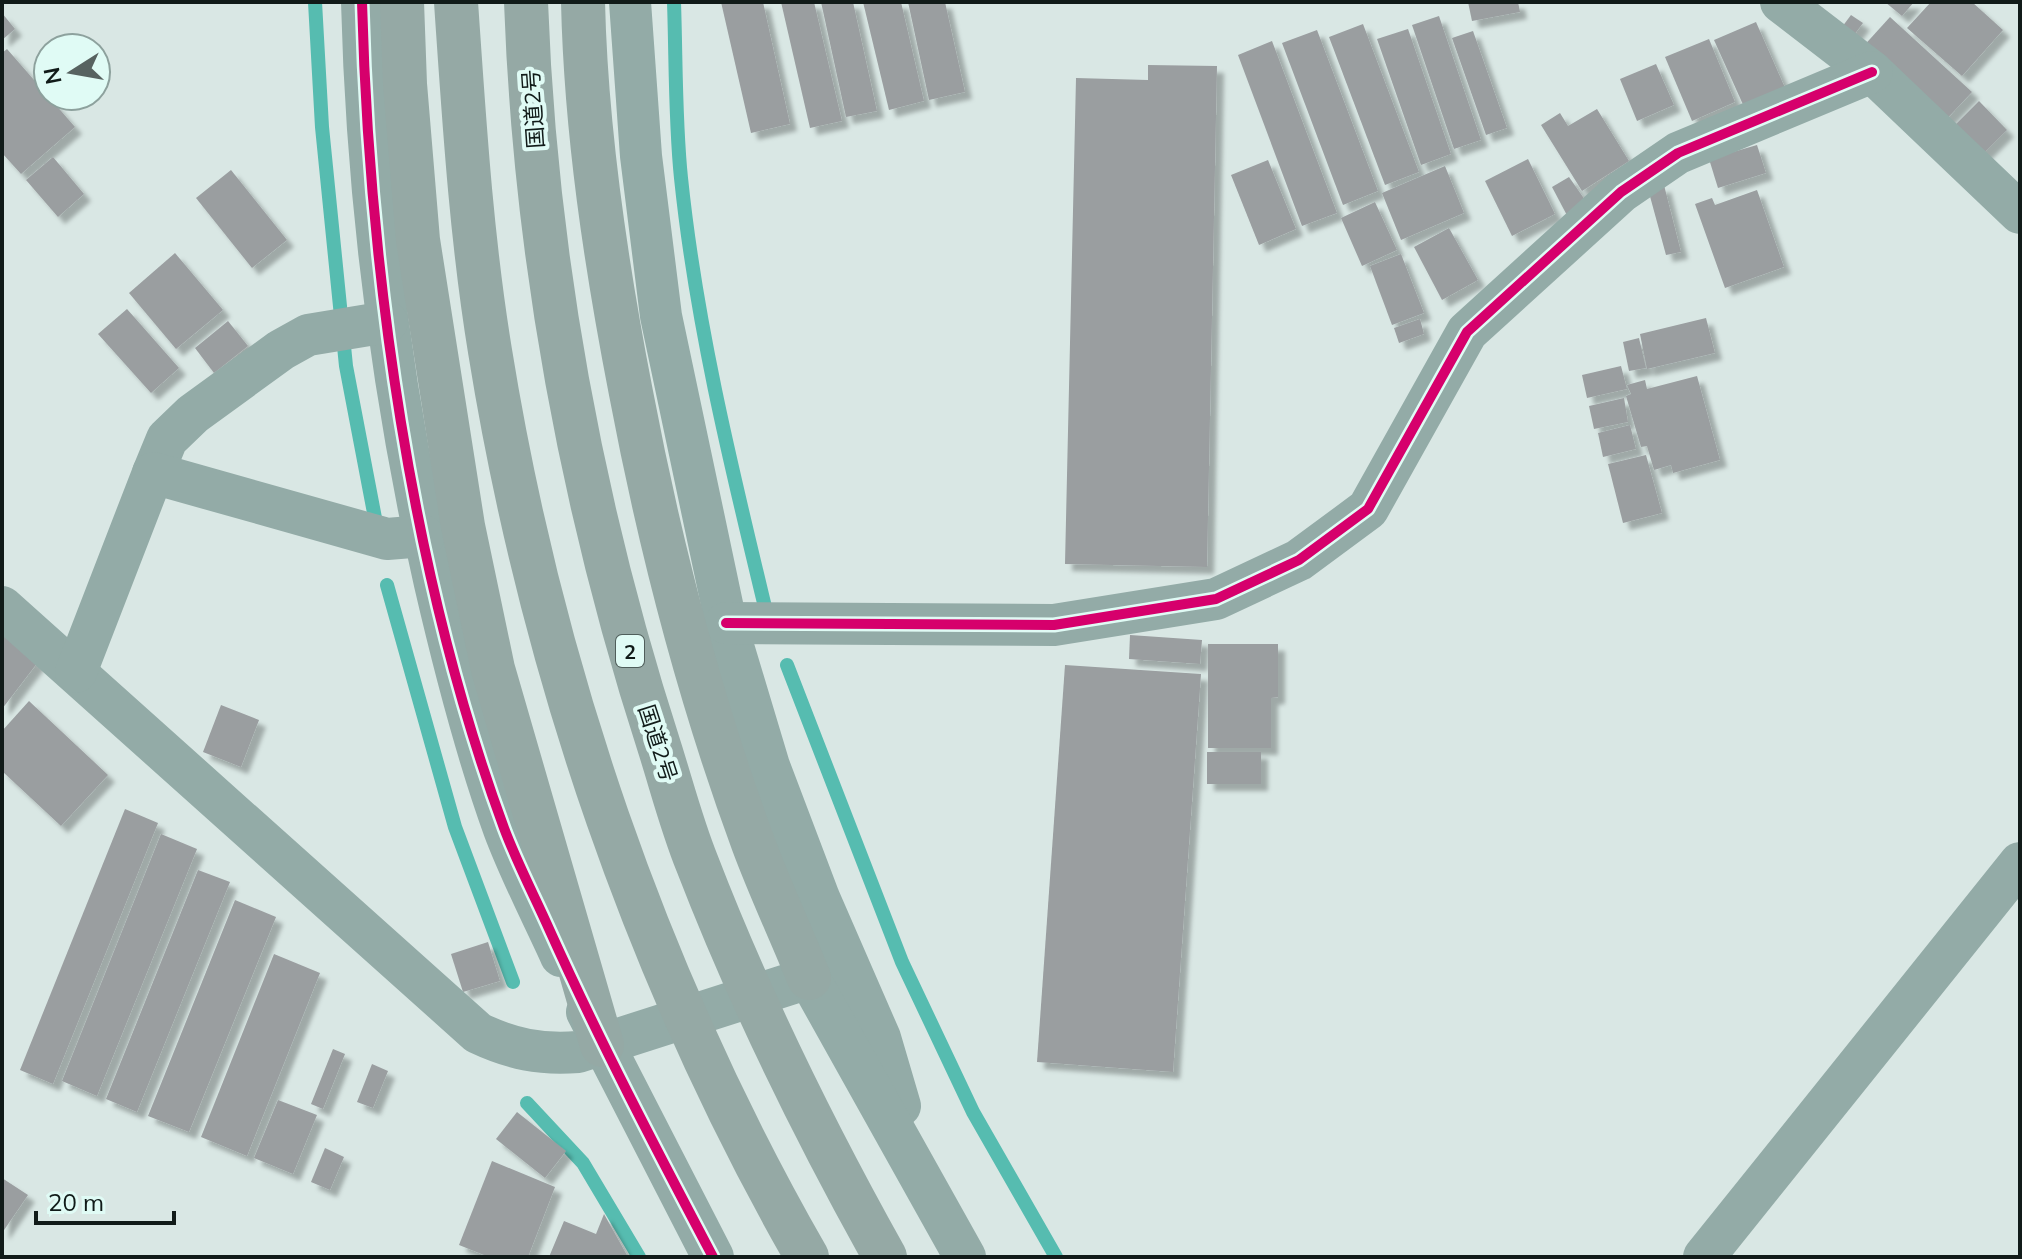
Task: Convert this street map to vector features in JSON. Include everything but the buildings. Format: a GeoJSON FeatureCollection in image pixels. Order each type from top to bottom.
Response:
{"type":"FeatureCollection","features":[{"type":"Feature","properties":{"kind":"highway"},"geometry":{"type":"LineString","coordinates":[[402,2],[405,84],[418,240],[463,526],[493,669],[602,1045]]}},
{"type":"Feature","properties":{"kind":"highway"},"geometry":{"type":"LineString","coordinates":[[456,2],[469,182],[490,350],[524,525],[567,697],[628,877],[704,1055],[778,1206],[807,1257]]}},
{"type":"Feature","properties":{"kind":"highway","name":"国道2号"},"geometry":{"type":"LineString","coordinates":[[526,2],[538,176],[559,336],[592,504],[636,677],[696,861],[744,974],[841,1179],[885,1257]]}},
{"type":"Feature","properties":{"kind":"highway"},"geometry":{"type":"LineString","coordinates":[[583,2],[586,66],[612,299],[669,573],[707,708],[754,845],[809,978]]}},
{"type":"Feature","properties":{"kind":"street"},"geometry":{"type":"LineString","coordinates":[[362,2],[371,177],[357,327],[424,536],[472,729],[505,830],[602,1045],[713,1257]]}},
{"type":"Feature","properties":{"kind":"street"},"geometry":{"type":"LineString","coordinates":[[630,2],[641,156],[661,316],[726,623],[769,766],[819,898],[880,1038],[921,1180]]}},
{"type":"Feature","properties":{"kind":"street"},"geometry":{"type":"LineString","coordinates":[[1781,2],[1872,72],[2020,213]]}},
{"type":"Feature","properties":{"kind":"street"},"geometry":{"type":"LineString","coordinates":[[726,623],[1054,625],[1216,599],[1299,560],[1368,509],[1467,332],[1621,192],[1678,153],[1872,72]]}},
{"type":"Feature","properties":{"kind":"street"},"geometry":{"type":"LineString","coordinates":[[76,672],[167,439],[193,414],[281,350],[308,335],[357,327]]}},
{"type":"Feature","properties":{"kind":"street"},"geometry":{"type":"LineString","coordinates":[[153,473],[387,539],[424,536]]}},
{"type":"Feature","properties":{"kind":"street"},"geometry":{"type":"LineString","coordinates":[[2,607],[478,1033],[512,1049],[551,1054],[602,1045],[809,978],[965,1257]]}},
{"type":"Feature","properties":{"kind":"street"},"geometry":{"type":"LineString","coordinates":[[1704,1257],[2020,863]]}},
{"type":"Feature","properties":{"kind":"waterway"},"geometry":{"type":"LineString","coordinates":[[315,2],[322,127],[346,366],[375,518]]}},
{"type":"Feature","properties":{"kind":"waterway"},"geometry":{"type":"LineString","coordinates":[[674,2],[681,178],[696,286],[716,394],[765,607]]}},
{"type":"Feature","properties":{"kind":"waterway"},"geometry":{"type":"LineString","coordinates":[[387,585],[455,827],[513,982]]}},
{"type":"Feature","properties":{"kind":"waterway"},"geometry":{"type":"LineString","coordinates":[[787,665],[902,962],[973,1112],[1056,1257]]}},
{"type":"Feature","properties":{"kind":"waterway"},"geometry":{"type":"LineString","coordinates":[[527,1103],[583,1163],[639,1257]]}},
{"type":"Feature","properties":{"kind":"cycle path"},"geometry":{"type":"LineString","coordinates":[[362,2],[366,104],[385,315],[420,527],[471,731],[520,867],[609,1054],[713,1257]]}},
{"type":"Feature","properties":{"kind":"cycle path"},"geometry":{"type":"LineString","coordinates":[[726,623],[1054,625],[1216,599],[1299,560],[1368,509],[1467,332],[1621,192],[1678,153],[1872,72]]}}]}
